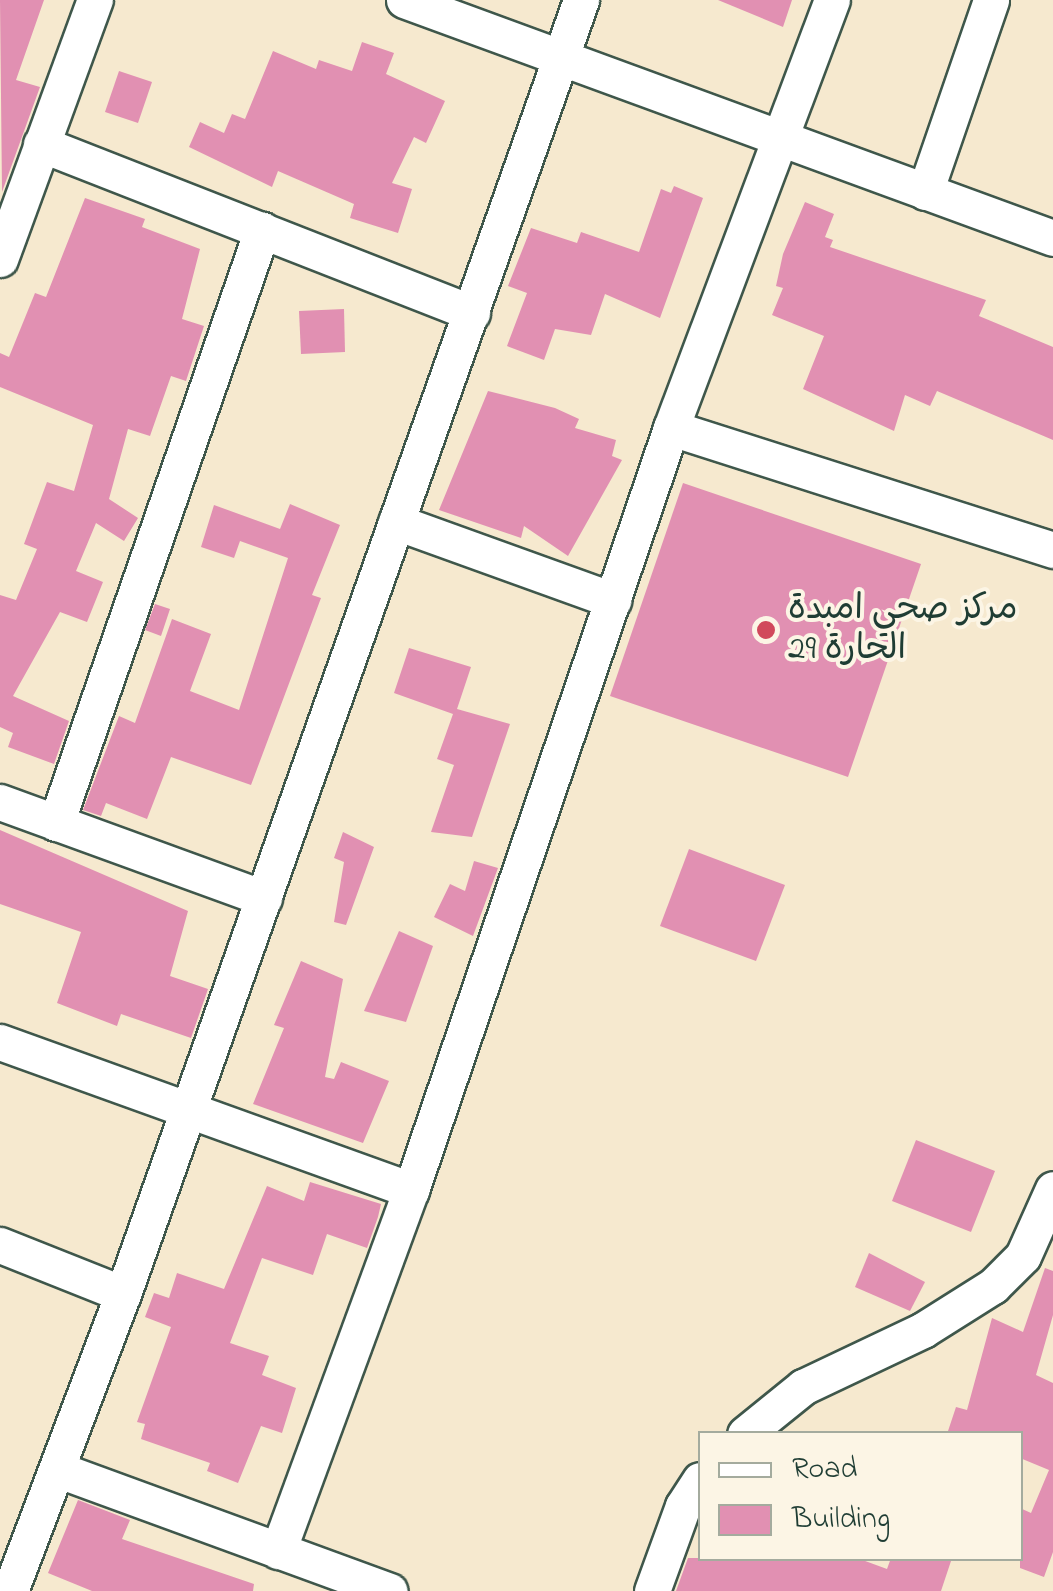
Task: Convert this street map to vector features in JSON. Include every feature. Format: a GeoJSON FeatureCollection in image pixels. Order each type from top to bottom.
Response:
{"type":"FeatureCollection","features":[{"type":"Feature","properties":{"kind":"street"},"geometry":{"type":"LineString","coordinates":[[0,260],[95,0]]}},
{"type":"Feature","properties":{"kind":"street"},"geometry":{"type":"LineString","coordinates":[[404,0],[1053,238]]}},
{"type":"Feature","properties":{"kind":"street"},"geometry":{"type":"LineString","coordinates":[[10,1591],[59,1470],[581,0]]}},
{"type":"Feature","properties":{"kind":"street"},"geometry":{"type":"LineString","coordinates":[[278,1551],[411,1190],[671,428],[832,0]]}},
{"type":"Feature","properties":{"kind":"street"},"geometry":{"type":"LineString","coordinates":[[926,192],[991,0]]}},
{"type":"Feature","properties":{"kind":"street"},"geometry":{"type":"LineString","coordinates":[[42,144],[472,313]]}},
{"type":"Feature","properties":{"kind":"street"},"geometry":{"type":"LineString","coordinates":[[56,822],[262,230]]}},
{"type":"Feature","properties":{"kind":"street"},"geometry":{"type":"LineString","coordinates":[[671,428],[1053,550]]}},
{"type":"Feature","properties":{"kind":"street"},"geometry":{"type":"LineString","coordinates":[[396,522],[613,600]]}},
{"type":"Feature","properties":{"kind":"street"},"geometry":{"type":"LineString","coordinates":[[0,802],[264,898]]}},
{"type":"Feature","properties":{"kind":"street"},"geometry":{"type":"LineString","coordinates":[[0,1042],[189,1106],[411,1190]]}},
{"type":"Feature","properties":{"kind":"street"},"geometry":{"type":"LineString","coordinates":[[750,1431],[804,1386],[923,1330],[993,1286],[1023,1256],[1053,1189]]}},
{"type":"Feature","properties":{"kind":"street"},"geometry":{"type":"LineString","coordinates":[[0,1245],[122,1294]]}},
{"type":"Feature","properties":{"kind":"street"},"geometry":{"type":"LineString","coordinates":[[59,1470],[390,1591]]}},
{"type":"Feature","properties":{"kind":"street"},"geometry":{"type":"LineString","coordinates":[[652,1591],[683,1506],[698,1483]]}},
{"type":"Feature","properties":{"kind":"building"},"geometry":{"type":"Polygon","coordinates":[[[0,0],[44,0],[16,80],[40,87],[2,192],[0,0]]]}},
{"type":"Feature","properties":{"kind":"building"},"geometry":{"type":"Polygon","coordinates":[[[718,0],[792,0],[783,27],[718,0]]]}},
{"type":"Feature","properties":{"kind":"building"},"geometry":{"type":"Polygon","coordinates":[[[362,42],[394,53],[386,74],[445,101],[426,143],[414,137],[392,183],[412,189],[398,233],[350,218],[354,204],[278,171],[272,187],[189,147],[200,122],[224,133],[232,114],[245,119],[273,51],[316,69],[319,60],[352,71],[362,42]]]}},
{"type":"Feature","properties":{"kind":"building"},"geometry":{"type":"Polygon","coordinates":[[[119,71],[152,82],[138,123],[105,112],[119,71]]]}},
{"type":"Feature","properties":{"kind":"building"},"geometry":{"type":"Polygon","coordinates":[[[674,186],[703,198],[660,318],[605,294],[591,335],[555,329],[544,360],[507,346],[527,293],[508,286],[531,228],[577,243],[581,232],[639,252],[661,189],[671,193],[674,186]]]}},
{"type":"Feature","properties":{"kind":"building"},"geometry":{"type":"Polygon","coordinates":[[[85,198],[145,219],[142,227],[200,249],[182,319],[204,326],[186,381],[171,376],[150,436],[128,429],[109,499],[138,518],[124,541],[96,523],[76,571],[103,582],[87,622],[60,612],[13,696],[69,721],[54,764],[8,747],[13,733],[0,727],[0,595],[16,600],[37,549],[24,544],[47,482],[74,491],[93,425],[0,387],[0,353],[9,357],[35,293],[46,297],[85,198]]]}},
{"type":"Feature","properties":{"kind":"building"},"geometry":{"type":"Polygon","coordinates":[[[805,202],[834,214],[825,237],[833,240],[830,247],[986,300],[979,316],[1053,347],[1053,440],[937,391],[930,406],[905,395],[894,431],[803,389],[824,336],[772,315],[783,288],[776,286],[783,254],[805,202]]]}},
{"type":"Feature","properties":{"kind":"building"},"geometry":{"type":"Polygon","coordinates":[[[344,309],[345,352],[301,354],[299,311],[344,309]]]}},
{"type":"Feature","properties":{"kind":"building"},"geometry":{"type":"Polygon","coordinates":[[[488,391],[555,408],[579,419],[575,428],[616,440],[612,456],[622,460],[568,556],[524,526],[521,538],[439,510],[488,391]]]}},
{"type":"Feature","properties":{"kind":"building","name":"مركز صحي امبدة الحارة 29"},"geometry":{"type":"Polygon","coordinates":[[[683,483],[921,564],[848,777],[610,696],[683,483]]]}},
{"type":"Feature","properties":{"kind":"building"},"geometry":{"type":"Polygon","coordinates":[[[290,504],[340,525],[312,595],[321,598],[251,785],[171,757],[147,819],[106,803],[101,816],[83,810],[119,716],[135,723],[172,619],[211,634],[190,691],[239,710],[288,558],[240,541],[234,558],[201,547],[214,505],[280,529],[290,504]]]}},
{"type":"Feature","properties":{"kind":"building"},"geometry":{"type":"Polygon","coordinates":[[[155,604],[170,609],[161,636],[145,630],[155,604]]]}},
{"type":"Feature","properties":{"kind":"building"},"geometry":{"type":"Polygon","coordinates":[[[409,648],[471,667],[457,709],[510,724],[472,837],[431,832],[454,765],[437,759],[453,714],[394,693],[409,648]]]}},
{"type":"Feature","properties":{"kind":"building"},"geometry":{"type":"Polygon","coordinates":[[[0,830],[188,911],[170,976],[208,989],[191,1038],[121,1014],[117,1026],[57,1003],[81,932],[0,904],[0,830]]]}},
{"type":"Feature","properties":{"kind":"building"},"geometry":{"type":"Polygon","coordinates":[[[343,832],[374,847],[346,925],[334,922],[344,862],[334,858],[343,832]]]}},
{"type":"Feature","properties":{"kind":"building"},"geometry":{"type":"Polygon","coordinates":[[[689,849],[785,885],[756,961],[660,926],[689,849]]]}},
{"type":"Feature","properties":{"kind":"building"},"geometry":{"type":"Polygon","coordinates":[[[474,861],[498,868],[473,936],[434,917],[450,884],[465,891],[474,861]]]}},
{"type":"Feature","properties":{"kind":"building"},"geometry":{"type":"Polygon","coordinates":[[[399,931],[433,946],[406,1022],[364,1011],[399,931]]]}},
{"type":"Feature","properties":{"kind":"building"},"geometry":{"type":"Polygon","coordinates":[[[301,961],[343,979],[325,1077],[334,1079],[341,1062],[389,1081],[363,1143],[253,1104],[284,1028],[274,1025],[301,961]]]}},
{"type":"Feature","properties":{"kind":"building"},"geometry":{"type":"Polygon","coordinates":[[[916,1140],[995,1171],[971,1232],[892,1201],[916,1140]]]}},
{"type":"Feature","properties":{"kind":"building"},"geometry":{"type":"Polygon","coordinates":[[[310,1182],[381,1204],[378,1217],[367,1248],[327,1234],[313,1275],[262,1258],[230,1343],[269,1356],[262,1375],[296,1388],[282,1433],[261,1426],[238,1483],[207,1471],[210,1463],[141,1439],[145,1424],[137,1422],[171,1327],[145,1317],[154,1293],[169,1298],[177,1273],[224,1289],[267,1186],[304,1201],[310,1182]]]}},
{"type":"Feature","properties":{"kind":"building"},"geometry":{"type":"Polygon","coordinates":[[[869,1253],[925,1282],[910,1311],[855,1287],[869,1253]]]}},
{"type":"Feature","properties":{"kind":"building"},"geometry":{"type":"Polygon","coordinates":[[[1045,1268],[1053,1271],[1053,1315],[1036,1375],[1053,1383],[1053,1552],[1044,1577],[1020,1568],[1020,1561],[1023,1509],[1031,1513],[1049,1470],[1023,1459],[1023,1431],[948,1431],[956,1407],[967,1410],[992,1318],[1023,1332],[1045,1268]]]}},
{"type":"Feature","properties":{"kind":"building"},"geometry":{"type":"Polygon","coordinates":[[[78,1500],[130,1520],[122,1539],[254,1584],[253,1591],[92,1591],[48,1573],[78,1500]]]}},
{"type":"Feature","properties":{"kind":"building"},"geometry":{"type":"Polygon","coordinates":[[[688,1558],[865,1561],[887,1569],[890,1561],[951,1561],[941,1591],[676,1591],[688,1558]]]}},
{"type":"Feature","properties":{"kind":"place","name":"مركز صحي امبدة الحارة 29"},"geometry":{"type":"Point","coordinates":[766,630]}}]}
